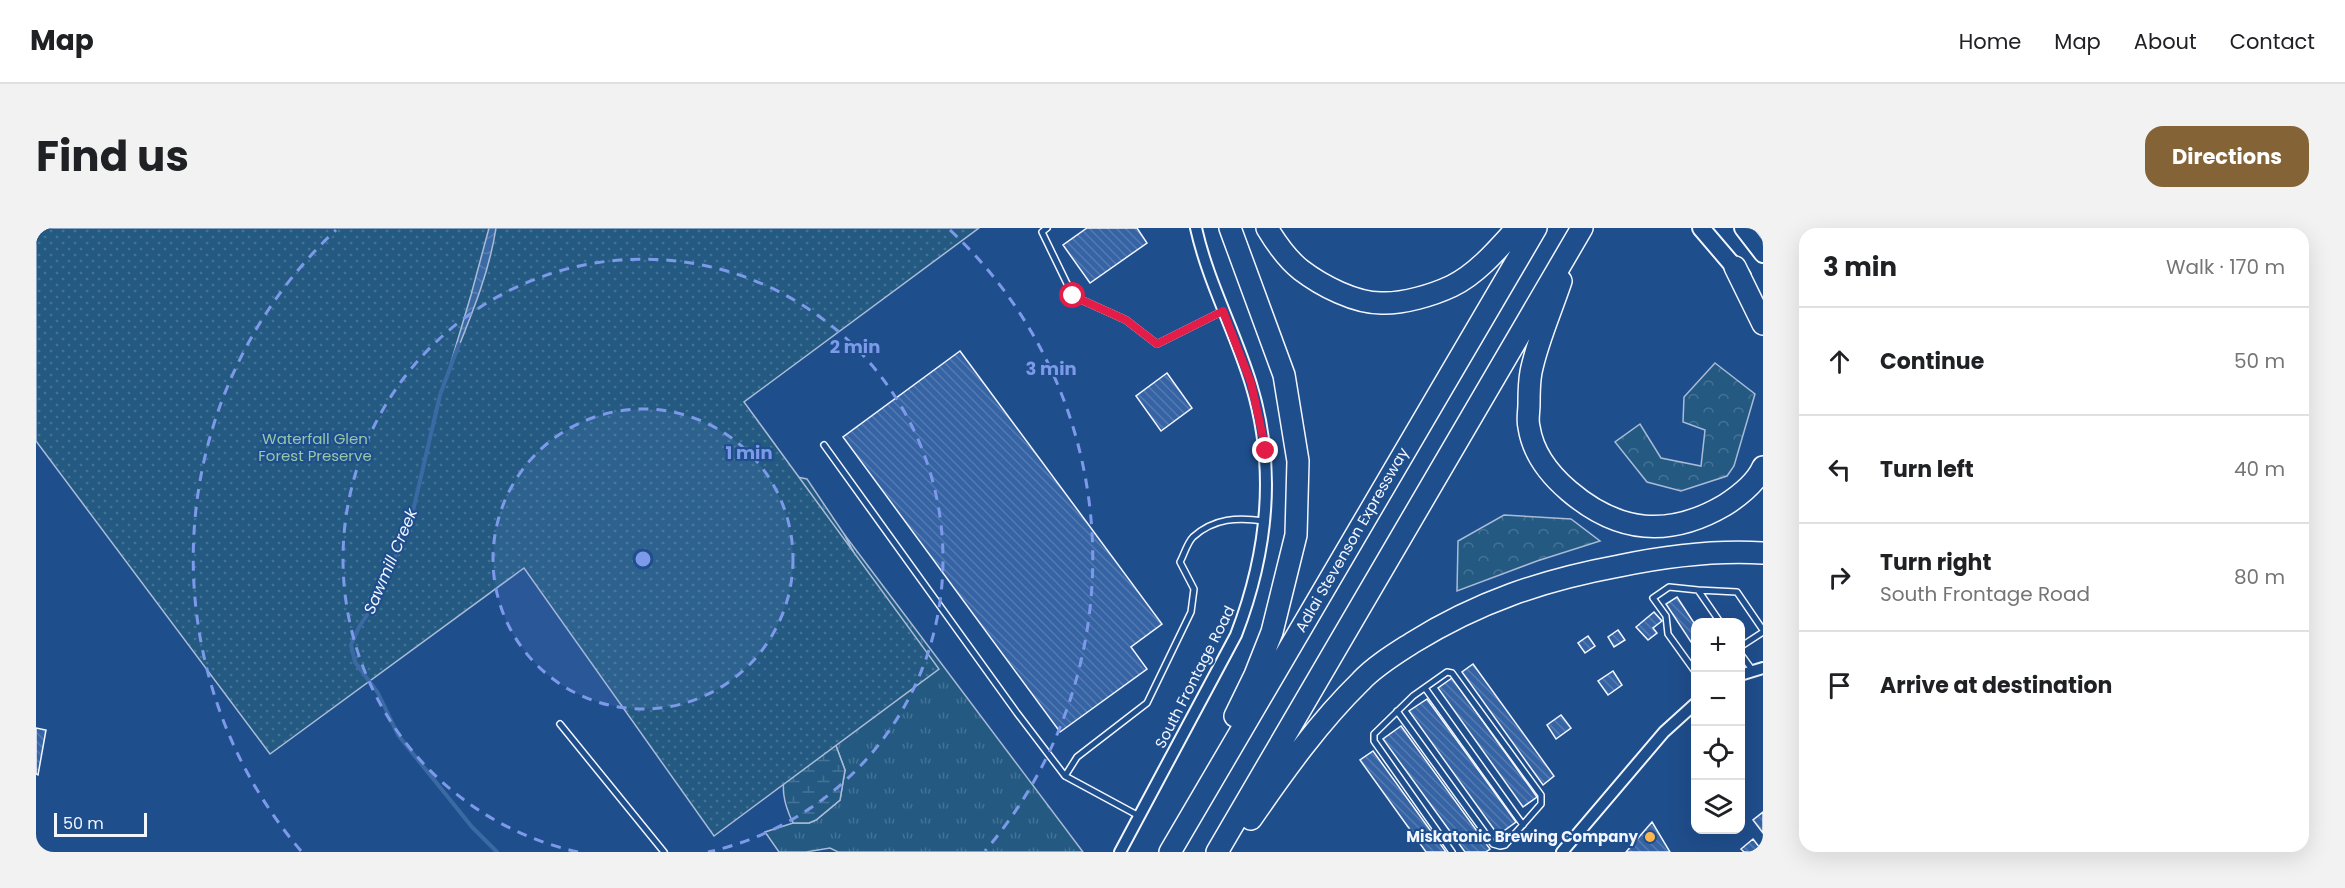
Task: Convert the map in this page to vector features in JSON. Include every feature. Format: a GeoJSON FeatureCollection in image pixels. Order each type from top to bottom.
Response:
{"type":"FeatureCollection","features":[{"type":"Feature","properties":{"kind":"highway"},"geometry":{"type":"LineString","coordinates":[[1168,852],[1255,675],[1272,632],[1296,535],[1298,461],[1284,375],[1230,228]]}},
{"type":"Feature","properties":{"kind":"highway"},"geometry":{"type":"LineString","coordinates":[[1267,228],[1279,248],[1301,270],[1340,292],[1381,303],[1423,296],[1453,286],[1499,249],[1517,228]]}},
{"type":"Feature","properties":{"kind":"highway","name":"Adlai Stevenson Expressway"},"geometry":{"type":"LineString","coordinates":[[1168,852],[1536,228]]}},
{"type":"Feature","properties":{"kind":"highway"},"geometry":{"type":"LineString","coordinates":[[1579,233],[1531,373],[1528,426],[1537,452],[1546,468],[1581,501],[1611,520],[1645,526],[1666,526],[1711,513],[1742,493],[1763,467]]}},
{"type":"Feature","properties":{"kind":"highway"},"geometry":{"type":"LineString","coordinates":[[1217,852],[1579,233]]}},
{"type":"Feature","properties":{"kind":"highway"},"geometry":{"type":"LineString","coordinates":[[1735,267],[1763,324]]}},
{"type":"Feature","properties":{"kind":"highway"},"geometry":{"type":"LineString","coordinates":[[1228,852],[1273,787],[1320,727],[1362,679],[1441,625],[1478,606],[1516,591],[1594,570],[1654,558],[1729,550],[1763,553]]}},
{"type":"Feature","properties":{"kind":"main road"},"geometry":{"type":"LineString","coordinates":[[1701,228],[1763,302]]}},
{"type":"Feature","properties":{"kind":"main road"},"geometry":{"type":"LineString","coordinates":[[1743,228],[1763,254]]}},
{"type":"Feature","properties":{"kind":"street","name":"South Frontage Road"},"geometry":{"type":"LineString","coordinates":[[1120,852],[1236,635],[1250,599],[1266,521],[1266,451],[1251,383],[1223,311],[1196,228]]}},
{"type":"Feature","properties":{"kind":"street"},"geometry":{"type":"LineString","coordinates":[[1562,852],[1664,732],[1691,707]]}},
{"type":"Feature","properties":{"kind":"lane"},"geometry":{"type":"LineString","coordinates":[[1047,228],[1042,232],[1073,296],[1126,320],[1157,344],[1223,311]]}},
{"type":"Feature","properties":{"kind":"lane"},"geometry":{"type":"LineString","coordinates":[[824,445],[1065,776],[1139,816]]}},
{"type":"Feature","properties":{"kind":"lane"},"geometry":{"type":"LineString","coordinates":[[1065,776],[1077,757],[1147,703],[1191,612],[1194,589],[1180,562],[1192,538],[1216,523],[1238,517],[1266,521]]}},
{"type":"Feature","properties":{"kind":"lane"},"geometry":{"type":"LineString","coordinates":[[1694,672],[1668,634],[1666,616],[1653,598],[1669,587],[1737,592],[1763,631],[1745,644]]}},
{"type":"Feature","properties":{"kind":"lane"},"geometry":{"type":"LineString","coordinates":[[1698,590],[1717,618]]}},
{"type":"Feature","properties":{"kind":"lane"},"geometry":{"type":"LineString","coordinates":[[1745,657],[1758,669]]}},
{"type":"Feature","properties":{"kind":"lane"},"geometry":{"type":"LineString","coordinates":[[1397,711],[1493,844],[1500,846],[1505,844],[1541,804],[1541,795],[1452,673],[1447,672],[1397,711],[1374,734],[1374,741],[1452,852]]}},
{"type":"Feature","properties":{"kind":"lane"},"geometry":{"type":"LineString","coordinates":[[1425,688],[1523,825]]}},
{"type":"Feature","properties":{"kind":"lane"},"geometry":{"type":"LineString","coordinates":[[560,724],[664,852]]}},
{"type":"Feature","properties":{"kind":"green space","name":"Waterfall Glen Forest Preserve"},"geometry":{"type":"Polygon","coordinates":[[[36,228],[979,228],[744,402],[939,669],[714,836],[524,568],[270,754],[36,441],[36,228]]]}},
{"type":"Feature","properties":{"kind":"green space"},"geometry":{"type":"Polygon","coordinates":[[[1715,363],[1755,394],[1734,466],[1727,476],[1681,491],[1647,482],[1615,442],[1640,424],[1661,458],[1701,466],[1705,430],[1683,422],[1684,397],[1715,363]]]}},
{"type":"Feature","properties":{"kind":"green space"},"geometry":{"type":"Polygon","coordinates":[[[787,475],[807,479],[844,534],[857,559],[829,727],[845,770],[840,800],[809,823],[793,823],[783,788],[787,475]]]}},
{"type":"Feature","properties":{"kind":"green space"},"geometry":{"type":"Polygon","coordinates":[[[1504,515],[1571,519],[1600,541],[1537,561],[1457,591],[1458,541],[1504,515]]]}},
{"type":"Feature","properties":{"kind":"green space"},"geometry":{"type":"Polygon","coordinates":[[[844,534],[1083,852],[838,852],[830,848],[806,852],[779,852],[765,832],[793,823],[809,823],[840,800],[845,770],[829,727],[857,559],[844,534]]]}},
{"type":"Feature","properties":{"kind":"water"},"geometry":{"type":"Polygon","coordinates":[[[489,228],[496,228],[488,266],[447,376],[471,295],[489,228]]]}},
{"type":"Feature","properties":{"kind":"building"},"geometry":{"type":"Polygon","coordinates":[[[1087,228],[1137,228],[1147,243],[1090,283],[1063,245],[1087,228]]]}},
{"type":"Feature","properties":{"kind":"building"},"geometry":{"type":"Polygon","coordinates":[[[960,351],[1162,624],[1131,647],[1147,669],[1060,732],[843,437],[960,351]]]}},
{"type":"Feature","properties":{"kind":"building"},"geometry":{"type":"Polygon","coordinates":[[[1167,373],[1192,408],[1161,431],[1136,396],[1167,373]]]}},
{"type":"Feature","properties":{"kind":"building"},"geometry":{"type":"Polygon","coordinates":[[[1677,597],[1691,618],[1691,642],[1666,604],[1677,597]]]}},
{"type":"Feature","properties":{"kind":"building"},"geometry":{"type":"Polygon","coordinates":[[[1654,612],[1662,621],[1653,628],[1657,633],[1648,640],[1636,627],[1654,612]]]}},
{"type":"Feature","properties":{"kind":"building"},"geometry":{"type":"Polygon","coordinates":[[[1618,630],[1625,640],[1614,647],[1608,637],[1618,630]]]}},
{"type":"Feature","properties":{"kind":"building"},"geometry":{"type":"Polygon","coordinates":[[[1588,636],[1595,646],[1585,653],[1578,643],[1588,636]]]}},
{"type":"Feature","properties":{"kind":"building"},"geometry":{"type":"Polygon","coordinates":[[[1473,664],[1554,776],[1543,785],[1462,672],[1473,664]]]}},
{"type":"Feature","properties":{"kind":"building"},"geometry":{"type":"Polygon","coordinates":[[[1613,671],[1622,685],[1608,695],[1598,681],[1613,671]]]}},
{"type":"Feature","properties":{"kind":"building"},"geometry":{"type":"Polygon","coordinates":[[[1452,678],[1537,797],[1523,807],[1438,688],[1452,678]]]}},
{"type":"Feature","properties":{"kind":"building"},"geometry":{"type":"Polygon","coordinates":[[[1427,699],[1516,822],[1498,835],[1409,711],[1427,699]]]}},
{"type":"Feature","properties":{"kind":"building"},"geometry":{"type":"Polygon","coordinates":[[[1561,715],[1571,728],[1556,739],[1547,725],[1561,715]]]}},
{"type":"Feature","properties":{"kind":"building"},"geometry":{"type":"Polygon","coordinates":[[[1401,726],[1490,849],[1486,852],[1465,852],[1383,739],[1401,726]]]}},
{"type":"Feature","properties":{"kind":"building"},"geometry":{"type":"Polygon","coordinates":[[[36,728],[46,730],[38,775],[36,774],[36,728]]]}},
{"type":"Feature","properties":{"kind":"building"},"geometry":{"type":"Polygon","coordinates":[[[1373,751],[1446,852],[1426,852],[1360,760],[1373,751]]]}},
{"type":"Feature","properties":{"kind":"building"},"geometry":{"type":"Polygon","coordinates":[[[1763,812],[1763,833],[1753,820],[1763,812]]]}},
{"type":"Feature","properties":{"kind":"building","name":"Miskatonic Brewing Company"},"geometry":{"type":"Polygon","coordinates":[[[1652,822],[1670,852],[1626,852],[1652,822]]]}},
{"type":"Feature","properties":{"kind":"building"},"geometry":{"type":"Polygon","coordinates":[[[1753,839],[1763,852],[1744,852],[1741,849],[1753,839]]]}},
{"type":"Feature","properties":{"kind":"waterway","name":"Sawmill Creek"},"geometry":{"type":"LineString","coordinates":[[459,344],[440,395],[412,515],[379,597],[359,627],[351,645],[355,662],[378,693],[398,735],[472,827],[497,852]]}},
{"type":"Feature","properties":{"kind":"place","name":"Miskatonic Brewing Company"},"geometry":{"type":"Point","coordinates":[1650,837]}},
{"type":"Feature","properties":{"kind":"route"},"geometry":{"type":"LineString","coordinates":[[1073,296],[1126,320],[1157,344],[1223,311],[1251,383],[1266,451]]}}]}
